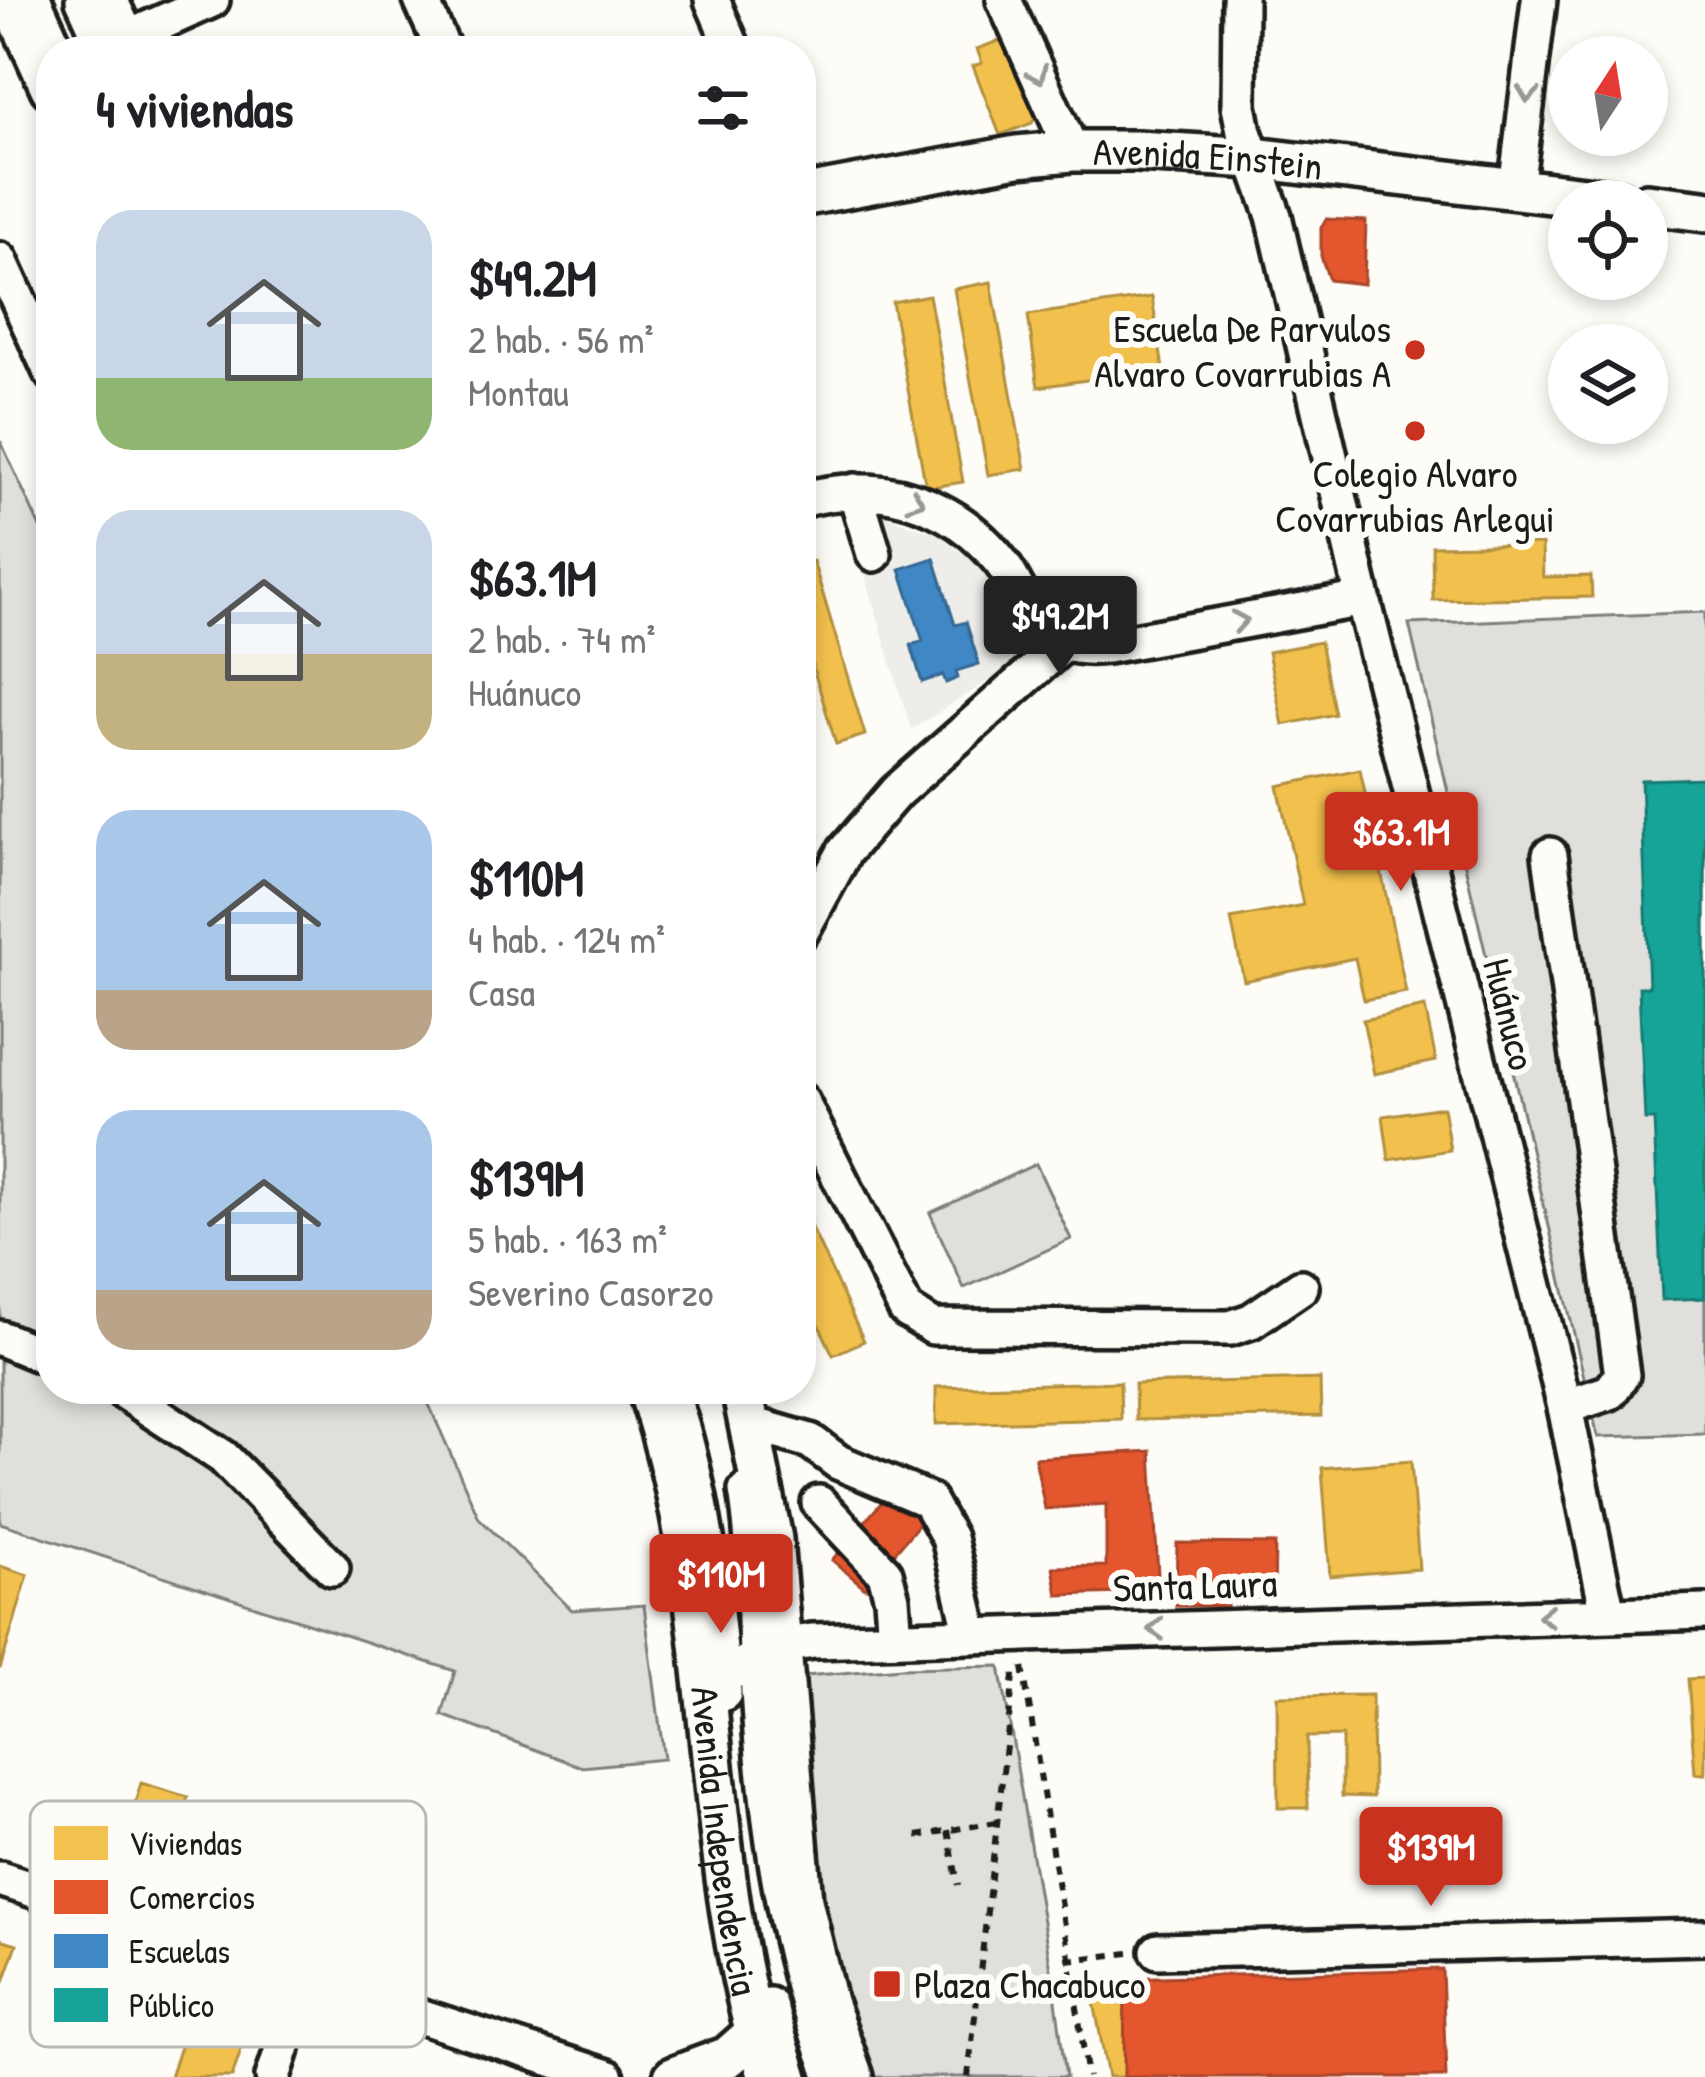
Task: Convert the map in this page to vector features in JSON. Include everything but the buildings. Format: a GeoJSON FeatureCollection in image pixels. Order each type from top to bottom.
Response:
{"type":"FeatureCollection","features":[{"type":"Feature","properties":{"kind":"main road"},"geometry":{"type":"LineString","coordinates":[[11,0],[36,55]]}},
{"type":"Feature","properties":{"kind":"main road"},"geometry":{"type":"LineString","coordinates":[[106,0],[117,36]]}},
{"type":"Feature","properties":{"kind":"main road","name":"Avenida Einstein"},"geometry":{"type":"LineString","coordinates":[[816,193],[962,164],[1072,151],[1254,158],[1548,193]]}},
{"type":"Feature","properties":{"kind":"main road"},"geometry":{"type":"LineString","coordinates":[[1668,207],[1705,212]]}},
{"type":"Feature","properties":{"kind":"main road","name":"Avenida Independencia"},"geometry":{"type":"LineString","coordinates":[[652,1404],[683,1517],[714,1687],[728,1905],[769,2077]]}},
{"type":"Feature","properties":{"kind":"main road","name":"Avenida Independencia"},"geometry":{"type":"LineString","coordinates":[[746,1406],[772,1539],[769,1650],[802,1901],[826,2002],[853,2077]]}},
{"type":"Feature","properties":{"kind":"main road"},"geometry":{"type":"LineString","coordinates":[[674,2077],[716,2063],[755,2033]]}},
{"type":"Feature","properties":{"kind":"street"},"geometry":{"type":"LineString","coordinates":[[34,0],[50,36]]}},
{"type":"Feature","properties":{"kind":"street"},"geometry":{"type":"LineString","coordinates":[[83,0],[112,36]]}},
{"type":"Feature","properties":{"kind":"street"},"geometry":{"type":"LineString","coordinates":[[142,36],[212,0]]}},
{"type":"Feature","properties":{"kind":"street"},"geometry":{"type":"LineString","coordinates":[[421,0],[437,36]]}},
{"type":"Feature","properties":{"kind":"street"},"geometry":{"type":"LineString","coordinates":[[712,0],[728,36]]}},
{"type":"Feature","properties":{"kind":"street"},"geometry":{"type":"LineString","coordinates":[[1004,0],[1072,151]]}},
{"type":"Feature","properties":{"kind":"street","name":"Huánuco"},"geometry":{"type":"LineString","coordinates":[[1240,0],[1239,106],[1274,216],[1363,599],[1565,1407],[1608,1613]]}},
{"type":"Feature","properties":{"kind":"street"},"geometry":{"type":"LineString","coordinates":[[1516,189],[1540,0]]}},
{"type":"Feature","properties":{"kind":"street"},"geometry":{"type":"LineString","coordinates":[[0,260],[36,339]]}},
{"type":"Feature","properties":{"kind":"street"},"geometry":{"type":"LineString","coordinates":[[816,498],[855,491],[904,496],[956,519],[1002,563],[1041,627],[1065,643],[1107,646],[1363,599]]}},
{"type":"Feature","properties":{"kind":"street"},"geometry":{"type":"LineString","coordinates":[[855,491],[874,554]]}},
{"type":"Feature","properties":{"kind":"street"},"geometry":{"type":"LineString","coordinates":[[816,893],[896,792],[1065,643]]}},
{"type":"Feature","properties":{"kind":"street"},"geometry":{"type":"LineString","coordinates":[[1550,854],[1622,1375],[1610,1392],[1565,1407]]}},
{"type":"Feature","properties":{"kind":"street"},"geometry":{"type":"LineString","coordinates":[[816,1131],[906,1310],[933,1328],[1230,1328],[1251,1321],[1300,1287]]}},
{"type":"Feature","properties":{"kind":"street"},"geometry":{"type":"LineString","coordinates":[[0,1338],[36,1353]]}},
{"type":"Feature","properties":{"kind":"street"},"geometry":{"type":"LineString","coordinates":[[142,1404],[223,1457],[332,1568]]}},
{"type":"Feature","properties":{"kind":"street"},"geometry":{"type":"LineString","coordinates":[[674,1404],[706,1534],[714,1687],[748,1912],[790,2077]]}},
{"type":"Feature","properties":{"kind":"street"},"geometry":{"type":"LineString","coordinates":[[725,1404],[748,1505],[769,1650],[768,1815],[781,1904],[800,1985],[833,2077]]}},
{"type":"Feature","properties":{"kind":"street"},"geometry":{"type":"LineString","coordinates":[[746,1406],[838,1462],[928,1500],[949,1538],[972,1635]]}},
{"type":"Feature","properties":{"kind":"street"},"geometry":{"type":"LineString","coordinates":[[772,1539],[819,1503],[838,1462]]}},
{"type":"Feature","properties":{"kind":"street"},"geometry":{"type":"LineString","coordinates":[[819,1503],[885,1573],[895,1638]]}},
{"type":"Feature","properties":{"kind":"street","name":"Santa Laura"},"geometry":{"type":"LineString","coordinates":[[769,1650],[1018,1633],[1705,1612]]}},
{"type":"Feature","properties":{"kind":"street"},"geometry":{"type":"LineString","coordinates":[[714,1687],[769,1650]]}},
{"type":"Feature","properties":{"kind":"street"},"geometry":{"type":"LineString","coordinates":[[0,1879],[30,1889]]}},
{"type":"Feature","properties":{"kind":"street"},"geometry":{"type":"LineString","coordinates":[[1158,1951],[1705,1937]]}},
{"type":"Feature","properties":{"kind":"street"},"geometry":{"type":"LineString","coordinates":[[426,2018],[607,2077]]}},
{"type":"Feature","properties":{"kind":"street"},"geometry":{"type":"LineString","coordinates":[[272,2077],[282,2047]]}},
{"type":"Feature","properties":{"kind":"path"},"geometry":{"type":"LineString","coordinates":[[968,2077],[1018,1633]]}},
{"type":"Feature","properties":{"kind":"path"},"geometry":{"type":"LineString","coordinates":[[1018,1633],[1088,2077]]}},
{"type":"Feature","properties":{"kind":"path"},"geometry":{"type":"LineString","coordinates":[[917,1836],[997,1822]]}},
{"type":"Feature","properties":{"kind":"path"},"geometry":{"type":"LineString","coordinates":[[948,1829],[958,1885]]}},
{"type":"Feature","properties":{"kind":"path"},"geometry":{"type":"LineString","coordinates":[[1067,1960],[1158,1951]]}},
{"type":"Feature","properties":{"kind":"shaded area"},"geometry":{"type":"Polygon","coordinates":[[[0,440],[36,518],[36,1404],[429,1404],[479,1518],[572,1610],[644,1605],[664,1759],[582,1767],[442,1715],[455,1671],[0,1523],[0,440]]]}},
{"type":"Feature","properties":{"kind":"shaded area"},"geometry":{"type":"Polygon","coordinates":[[[846,511],[883,515],[937,534],[993,582],[1023,629],[1013,665],[911,730],[846,511]]]}},
{"type":"Feature","properties":{"kind":"shaded area"},"geometry":{"type":"Polygon","coordinates":[[[1705,612],[1705,1434],[1598,1437],[1409,624],[1705,612]]]}},
{"type":"Feature","properties":{"kind":"shaded area"},"geometry":{"type":"Polygon","coordinates":[[[1036,1164],[1071,1239],[964,1288],[930,1213],[1036,1164]]]}},
{"type":"Feature","properties":{"kind":"shaded area","name":"Plaza Chacabuco"},"geometry":{"type":"Polygon","coordinates":[[[1000,1666],[1066,2077],[875,2077],[840,1979],[820,1880],[805,1676],[1000,1666]]]}},
{"type":"Feature","properties":{"kind":"place","name":"Escuela De Parvulos Alvaro Covarrubias A"},"geometry":{"type":"Point","coordinates":[1415,350]}},
{"type":"Feature","properties":{"kind":"place","name":"Colegio Alvaro Covarrubias Arlegui"},"geometry":{"type":"Point","coordinates":[1415,431]}},
{"type":"Feature","properties":{"kind":"place","name":"Plaza Chacabuco"},"geometry":{"type":"Point","coordinates":[887,1984]}}]}
